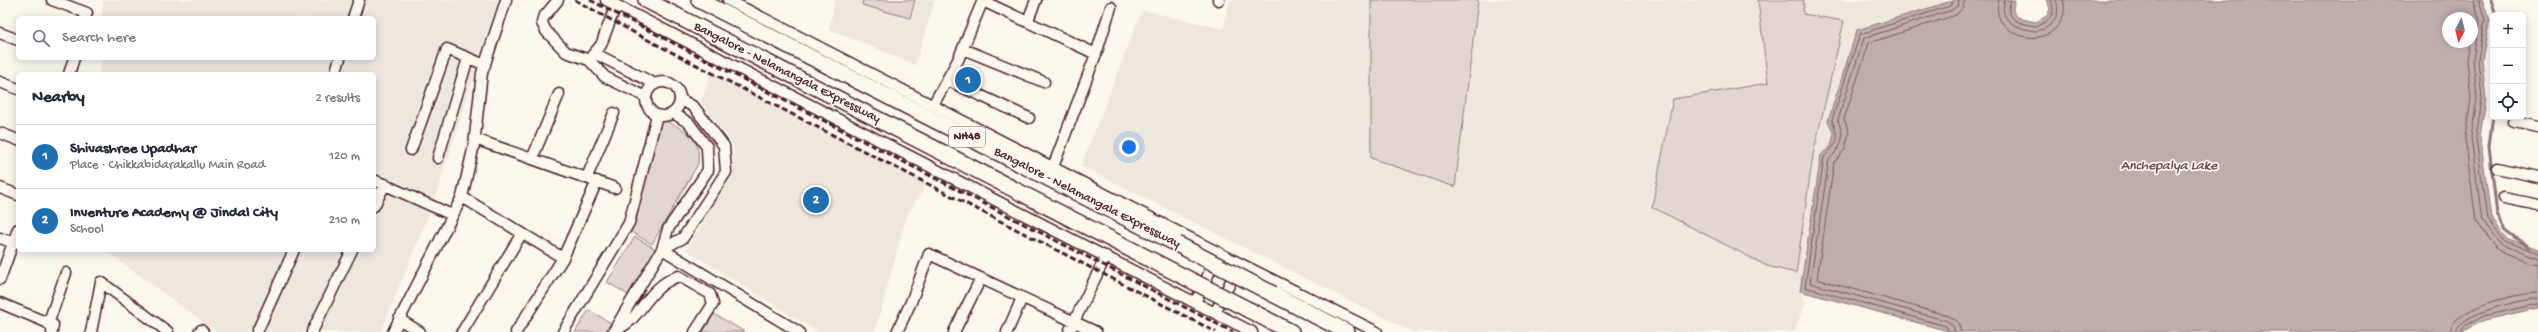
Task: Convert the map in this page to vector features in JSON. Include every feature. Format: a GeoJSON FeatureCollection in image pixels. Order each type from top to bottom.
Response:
{"type":"FeatureCollection","features":[{"type":"Feature","properties":{"kind":"highway","name":"Bangalore - Nelamangala Expressway"},"geometry":{"type":"LineString","coordinates":[[646,0],[1292,332]]}},
{"type":"Feature","properties":{"kind":"highway","name":"Bangalore - Nelamangala Expressway"},"geometry":{"type":"LineString","coordinates":[[699,0],[1347,332]]}},
{"type":"Feature","properties":{"kind":"street"},"geometry":{"type":"LineString","coordinates":[[52,0],[87,13],[86,16]]}},
{"type":"Feature","properties":{"kind":"street"},"geometry":{"type":"LineString","coordinates":[[354,16],[359,0]]}},
{"type":"Feature","properties":{"kind":"street"},"geometry":{"type":"LineString","coordinates":[[393,332],[462,196],[475,139],[485,65],[506,0]]}},
{"type":"Feature","properties":{"kind":"street"},"geometry":{"type":"LineString","coordinates":[[558,0],[543,18],[542,23],[546,31],[566,52],[592,56],[655,84]]}},
{"type":"Feature","properties":{"kind":"street"},"geometry":{"type":"LineString","coordinates":[[606,0],[1106,256],[1248,331]]}},
{"type":"Feature","properties":{"kind":"street"},"geometry":{"type":"LineString","coordinates":[[728,0],[1219,253],[1377,332]]}},
{"type":"Feature","properties":{"kind":"street"},"geometry":{"type":"LineString","coordinates":[[933,105],[963,49],[983,0],[1028,20],[1096,54]]}},
{"type":"Feature","properties":{"kind":"street"},"geometry":{"type":"LineString","coordinates":[[1028,20],[1036,0]]}},
{"type":"Feature","properties":{"kind":"street"},"geometry":{"type":"LineString","coordinates":[[592,56],[601,45],[616,5]]}},
{"type":"Feature","properties":{"kind":"street"},"geometry":{"type":"LineString","coordinates":[[1053,168],[1096,54],[1111,7]]}},
{"type":"Feature","properties":{"kind":"street"},"geometry":{"type":"LineString","coordinates":[[0,33],[16,39]]}},
{"type":"Feature","properties":{"kind":"street"},"geometry":{"type":"LineString","coordinates":[[411,150],[446,49],[485,65]]}},
{"type":"Feature","properties":{"kind":"street"},"geometry":{"type":"LineString","coordinates":[[963,49],[1044,82]]}},
{"type":"Feature","properties":{"kind":"street"},"geometry":{"type":"LineString","coordinates":[[592,56],[605,77],[646,97]]}},
{"type":"Feature","properties":{"kind":"street"},"geometry":{"type":"LineString","coordinates":[[438,158],[468,58]]}},
{"type":"Feature","properties":{"kind":"street"},"geometry":{"type":"LineString","coordinates":[[69,72],[71,60]]}},
{"type":"Feature","properties":{"kind":"street"},"geometry":{"type":"LineString","coordinates":[[336,72],[339,60]]}},
{"type":"Feature","properties":{"kind":"street"},"geometry":{"type":"LineString","coordinates":[[947,80],[1029,118]]}},
{"type":"Feature","properties":{"kind":"street"},"geometry":{"type":"LineString","coordinates":[[0,82],[16,88]]}},
{"type":"Feature","properties":{"kind":"street"},"geometry":{"type":"LineString","coordinates":[[661,82],[670,83],[678,90],[680,99],[678,107],[673,112],[667,115],[657,115],[649,109],[646,97],[648,90],[655,84],[661,82]]}},
{"type":"Feature","properties":{"kind":"street"},"geometry":{"type":"LineString","coordinates":[[532,158],[559,94]]}},
{"type":"Feature","properties":{"kind":"street"},"geometry":{"type":"LineString","coordinates":[[662,249],[683,238],[726,172],[724,146],[694,107],[680,99]]}},
{"type":"Feature","properties":{"kind":"street"},"geometry":{"type":"LineString","coordinates":[[613,331],[662,249],[668,229],[708,170],[707,147],[689,123],[673,112]]}},
{"type":"Feature","properties":{"kind":"street"},"geometry":{"type":"LineString","coordinates":[[587,177],[614,113]]}},
{"type":"Feature","properties":{"kind":"street"},"geometry":{"type":"LineString","coordinates":[[563,332],[629,223],[657,115]]}},
{"type":"Feature","properties":{"kind":"street"},"geometry":{"type":"LineString","coordinates":[[2514,122],[2538,127]]}},
{"type":"Feature","properties":{"kind":"street"},"geometry":{"type":"LineString","coordinates":[[0,133],[16,139]]}},
{"type":"Feature","properties":{"kind":"street"},"geometry":{"type":"LineString","coordinates":[[475,139],[615,188]]}},
{"type":"Feature","properties":{"kind":"street"},"geometry":{"type":"LineString","coordinates":[[2497,168],[2538,177]]}},
{"type":"Feature","properties":{"kind":"street"},"geometry":{"type":"LineString","coordinates":[[376,181],[452,215]]}},
{"type":"Feature","properties":{"kind":"street"},"geometry":{"type":"LineString","coordinates":[[516,332],[563,258],[597,181]]}},
{"type":"Feature","properties":{"kind":"street"},"geometry":{"type":"LineString","coordinates":[[376,202],[385,184]]}},
{"type":"Feature","properties":{"kind":"street"},"geometry":{"type":"LineString","coordinates":[[0,188],[16,194]]}},
{"type":"Feature","properties":{"kind":"street"},"geometry":{"type":"LineString","coordinates":[[462,196],[563,258]]}},
{"type":"Feature","properties":{"kind":"street"},"geometry":{"type":"LineString","coordinates":[[2504,198],[2538,205]]}},
{"type":"Feature","properties":{"kind":"street"},"geometry":{"type":"LineString","coordinates":[[462,332],[522,233]]}},
{"type":"Feature","properties":{"kind":"street"},"geometry":{"type":"LineString","coordinates":[[0,279],[16,236]]}},
{"type":"Feature","properties":{"kind":"street"},"geometry":{"type":"LineString","coordinates":[[0,238],[14,243]]}},
{"type":"Feature","properties":{"kind":"street"},"geometry":{"type":"LineString","coordinates":[[662,249],[799,332]]}},
{"type":"Feature","properties":{"kind":"street"},"geometry":{"type":"LineString","coordinates":[[257,332],[293,252]]}},
{"type":"Feature","properties":{"kind":"street"},"geometry":{"type":"LineString","coordinates":[[312,332],[351,252]]}},
{"type":"Feature","properties":{"kind":"street"},"geometry":{"type":"LineString","coordinates":[[1195,303],[1219,253]]}},
{"type":"Feature","properties":{"kind":"street"},"geometry":{"type":"LineString","coordinates":[[897,332],[911,302],[929,254],[1096,332]]}},
{"type":"Feature","properties":{"kind":"street"},"geometry":{"type":"LineString","coordinates":[[1069,332],[1106,256]]}},
{"type":"Feature","properties":{"kind":"street"},"geometry":{"type":"LineString","coordinates":[[1215,313],[1240,263]]}},
{"type":"Feature","properties":{"kind":"street"},"geometry":{"type":"LineString","coordinates":[[0,303],[50,328],[66,273]]}},
{"type":"Feature","properties":{"kind":"street"},"geometry":{"type":"LineString","coordinates":[[613,331],[625,327],[656,288],[679,276],[710,294],[713,304],[695,332]]}},
{"type":"Feature","properties":{"kind":"street"},"geometry":{"type":"LineString","coordinates":[[954,332],[981,278]]}},
{"type":"Feature","properties":{"kind":"street"},"geometry":{"type":"LineString","coordinates":[[91,332],[101,282],[168,332]]}},
{"type":"Feature","properties":{"kind":"street"},"geometry":{"type":"LineString","coordinates":[[1007,332],[1022,298]]}},
{"type":"Feature","properties":{"kind":"street"},"geometry":{"type":"LineString","coordinates":[[399,319],[420,332]]}},
{"type":"Feature","properties":{"kind":"street"},"geometry":{"type":"LineString","coordinates":[[199,332],[201,330],[203,332]]}},
{"type":"Feature","properties":{"kind":"shaded area"},"geometry":{"type":"Polygon","coordinates":[[[103,0],[498,0],[436,196],[381,332],[216,332],[108,252],[376,252],[376,72],[100,72],[101,60],[376,60],[376,16],[102,16],[103,0]]]}},
{"type":"Feature","properties":{"kind":"shaded area"},"geometry":{"type":"Polygon","coordinates":[[[835,0],[935,0],[915,65],[829,29],[835,0]]]}},
{"type":"Feature","properties":{"kind":"shaded area"},"geometry":{"type":"Polygon","coordinates":[[[863,0],[915,0],[910,18],[862,5],[863,0]]]}},
{"type":"Feature","properties":{"kind":"shaded area"},"geometry":{"type":"Polygon","coordinates":[[[1229,0],[1955,0],[1857,30],[1831,146],[1821,155],[1800,291],[1806,302],[1794,332],[1413,332],[1081,166],[1142,10],[1224,29],[1229,0]]]}},
{"type":"Feature","properties":{"kind":"shaded area"},"geometry":{"type":"Polygon","coordinates":[[[1371,0],[1478,0],[1455,187],[1371,158],[1371,0]]]}},
{"type":"Feature","properties":{"kind":"shaded area"},"geometry":{"type":"Polygon","coordinates":[[[1758,0],[1804,0],[1803,14],[1844,21],[1813,155],[1796,273],[1767,266],[1652,207],[1673,99],[1768,83],[1758,0]]]}},
{"type":"Feature","properties":{"kind":"shaded area"},"geometry":{"type":"Polygon","coordinates":[[[711,72],[927,183],[906,217],[875,332],[818,332],[686,250],[731,177],[734,146],[701,102],[711,72]]]}},
{"type":"Feature","properties":{"kind":"shaded area"},"geometry":{"type":"Polygon","coordinates":[[[659,118],[683,129],[689,134],[697,146],[698,164],[652,244],[631,232],[636,220],[659,118]]]}},
{"type":"Feature","properties":{"kind":"shaded area"},"geometry":{"type":"Polygon","coordinates":[[[635,237],[659,251],[630,296],[607,282],[635,237]]]}},
{"type":"Feature","properties":{"kind":"shaded area"},"geometry":{"type":"Polygon","coordinates":[[[589,310],[611,323],[605,332],[575,332],[589,310]]]}},
{"type":"Feature","properties":{"kind":"shaded area"},"geometry":{"type":"Polygon","coordinates":[[[714,314],[745,332],[703,332],[714,314]]]}},
{"type":"Feature","properties":{"kind":"water","name":"Anchepalya Lake"},"geometry":{"type":"Polygon","coordinates":[[[1955,0],[2015,0],[2013,11],[2015,14],[2018,17],[2036,22],[2047,16],[2050,9],[2047,0],[2482,0],[2490,20],[2482,59],[2486,99],[2480,136],[2491,218],[2507,238],[2538,249],[2538,308],[2485,320],[2461,332],[1952,332],[1800,291],[1821,155],[1831,146],[1834,133],[1828,121],[1857,30],[1955,0]]]}},
{"type":"Feature","properties":{"kind":"waterway"},"geometry":{"type":"LineString","coordinates":[[2491,0],[2495,12]]}},
{"type":"Feature","properties":{"kind":"waterway"},"geometry":{"type":"LineString","coordinates":[[2492,120],[2489,146],[2497,215],[2506,230],[2529,247]]}},
{"type":"Feature","properties":{"kind":"railway"},"geometry":{"type":"LineString","coordinates":[[575,0],[644,38],[1216,332]]}},
{"type":"Feature","properties":{"kind":"railway"},"geometry":{"type":"LineString","coordinates":[[590,0],[1233,332]]}},
{"type":"Feature","properties":{"kind":"place","name":"Shivashree Upadhar"},"geometry":{"type":"Point","coordinates":[968,80]}},
{"type":"Feature","properties":{"kind":"place","name":"Inventure Academy @ Jindal City"},"geometry":{"type":"Point","coordinates":[816,200]}}]}
